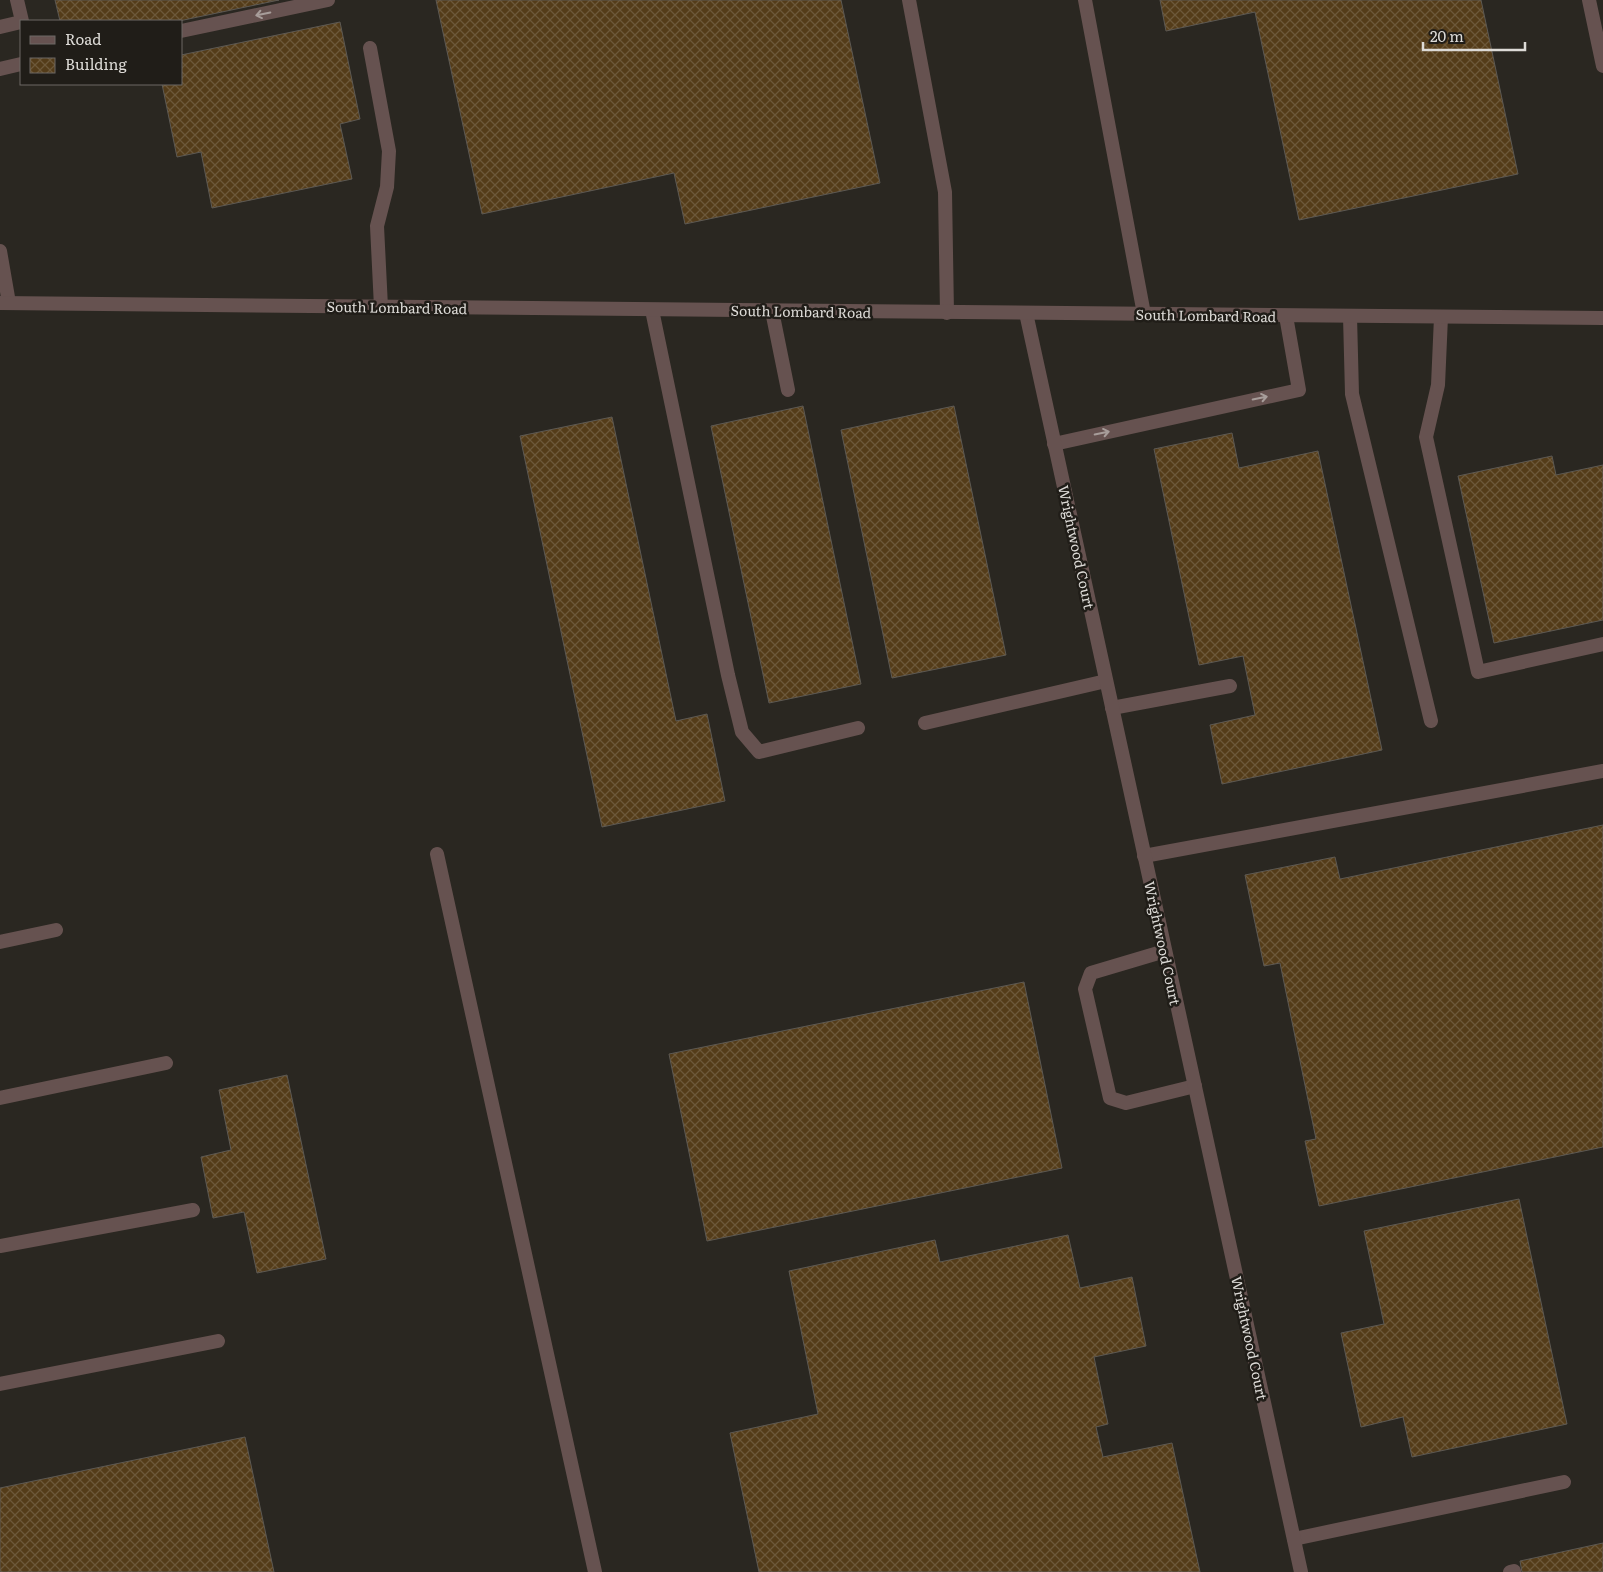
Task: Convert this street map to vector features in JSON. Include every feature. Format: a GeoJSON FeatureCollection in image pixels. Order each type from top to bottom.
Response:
{"type":"FeatureCollection","features":[{"type":"Feature","properties":{"kind":"street"},"geometry":{"type":"LineString","coordinates":[[17,0],[21,20]]}},
{"type":"Feature","properties":{"kind":"street"},"geometry":{"type":"LineString","coordinates":[[182,31],[328,0]]}},
{"type":"Feature","properties":{"kind":"street"},"geometry":{"type":"LineString","coordinates":[[909,0],[945,192],[947,313]]}},
{"type":"Feature","properties":{"kind":"street"},"geometry":{"type":"LineString","coordinates":[[1085,0],[1144,314]]}},
{"type":"Feature","properties":{"kind":"street"},"geometry":{"type":"LineString","coordinates":[[1590,0],[1603,66]]}},
{"type":"Feature","properties":{"kind":"street"},"geometry":{"type":"LineString","coordinates":[[0,27],[20,21]]}},
{"type":"Feature","properties":{"kind":"street"},"geometry":{"type":"LineString","coordinates":[[370,48],[389,151],[387,187],[377,226],[381,307]]}},
{"type":"Feature","properties":{"kind":"street"},"geometry":{"type":"LineString","coordinates":[[0,69],[20,64]]}},
{"type":"Feature","properties":{"kind":"street"},"geometry":{"type":"LineString","coordinates":[[0,251],[5,303]]}},
{"type":"Feature","properties":{"kind":"street","name":"South Lombard Road"},"geometry":{"type":"LineString","coordinates":[[5,303],[1603,318]]}},
{"type":"Feature","properties":{"kind":"street"},"geometry":{"type":"LineString","coordinates":[[652,310],[728,675],[742,732],[759,752],[858,728]]}},
{"type":"Feature","properties":{"kind":"street"},"geometry":{"type":"LineString","coordinates":[[772,310],[788,390]]}},
{"type":"Feature","properties":{"kind":"street","name":"Wrightwood Court"},"geometry":{"type":"LineString","coordinates":[[1026,313],[1301,1572]]}},
{"type":"Feature","properties":{"kind":"street"},"geometry":{"type":"LineString","coordinates":[[1054,444],[1299,390],[1286,316]]}},
{"type":"Feature","properties":{"kind":"street"},"geometry":{"type":"LineString","coordinates":[[1350,316],[1352,394],[1431,721]]}},
{"type":"Feature","properties":{"kind":"street"},"geometry":{"type":"LineString","coordinates":[[1441,317],[1438,385],[1426,437],[1478,672],[1603,644]]}},
{"type":"Feature","properties":{"kind":"street"},"geometry":{"type":"LineString","coordinates":[[925,723],[1106,681]]}},
{"type":"Feature","properties":{"kind":"street"},"geometry":{"type":"LineString","coordinates":[[1112,708],[1230,686]]}},
{"type":"Feature","properties":{"kind":"street"},"geometry":{"type":"LineString","coordinates":[[1144,856],[1603,771]]}},
{"type":"Feature","properties":{"kind":"street"},"geometry":{"type":"LineString","coordinates":[[437,854],[595,1572]]}},
{"type":"Feature","properties":{"kind":"street"},"geometry":{"type":"LineString","coordinates":[[0,942],[56,930]]}},
{"type":"Feature","properties":{"kind":"street"},"geometry":{"type":"LineString","coordinates":[[1165,951],[1091,973],[1085,989],[1110,1098],[1126,1103],[1195,1086]]}},
{"type":"Feature","properties":{"kind":"street"},"geometry":{"type":"LineString","coordinates":[[0,1098],[166,1064]]}},
{"type":"Feature","properties":{"kind":"street"},"geometry":{"type":"LineString","coordinates":[[0,1246],[193,1210]]}},
{"type":"Feature","properties":{"kind":"street"},"geometry":{"type":"LineString","coordinates":[[0,1384],[218,1341]]}},
{"type":"Feature","properties":{"kind":"street"},"geometry":{"type":"LineString","coordinates":[[1294,1539],[1564,1482]]}},
{"type":"Feature","properties":{"kind":"building"},"geometry":{"type":"Polygon","coordinates":[[[55,0],[279,0],[182,20],[60,20],[55,0]]]}},
{"type":"Feature","properties":{"kind":"building"},"geometry":{"type":"Polygon","coordinates":[[[436,0],[841,0],[880,183],[685,224],[674,173],[482,214],[436,0]]]}},
{"type":"Feature","properties":{"kind":"building"},"geometry":{"type":"Polygon","coordinates":[[[1160,0],[1481,0],[1518,174],[1299,220],[1255,12],[1166,31],[1160,0]]]}},
{"type":"Feature","properties":{"kind":"building"},"geometry":{"type":"Polygon","coordinates":[[[340,22],[360,119],[340,124],[352,179],[212,208],[201,152],[177,157],[162,85],[182,85],[182,55],[340,22]]]}},
{"type":"Feature","properties":{"kind":"building"},"geometry":{"type":"Polygon","coordinates":[[[803,406],[861,684],[769,703],[711,426],[803,406]]]}},
{"type":"Feature","properties":{"kind":"building"},"geometry":{"type":"Polygon","coordinates":[[[954,406],[1006,655],[892,678],[841,430],[954,406]]]}},
{"type":"Feature","properties":{"kind":"building"},"geometry":{"type":"Polygon","coordinates":[[[612,417],[676,721],[707,714],[725,801],[602,827],[520,436],[612,417]]]}},
{"type":"Feature","properties":{"kind":"building"},"geometry":{"type":"Polygon","coordinates":[[[1232,433],[1239,468],[1318,451],[1382,750],[1222,784],[1210,725],[1255,715],[1243,656],[1199,665],[1154,449],[1232,433]]]}},
{"type":"Feature","properties":{"kind":"building"},"geometry":{"type":"Polygon","coordinates":[[[1552,456],[1556,475],[1603,465],[1603,620],[1494,643],[1458,476],[1552,456]]]}},
{"type":"Feature","properties":{"kind":"building"},"geometry":{"type":"Polygon","coordinates":[[[1603,825],[1603,1147],[1319,1206],[1305,1141],[1316,1139],[1280,963],[1264,966],[1245,875],[1335,857],[1340,879],[1603,825]]]}},
{"type":"Feature","properties":{"kind":"building"},"geometry":{"type":"Polygon","coordinates":[[[1024,982],[1062,1168],[707,1241],[669,1054],[1024,982]]]}},
{"type":"Feature","properties":{"kind":"building"},"geometry":{"type":"Polygon","coordinates":[[[287,1075],[326,1259],[257,1273],[244,1212],[213,1218],[201,1157],[231,1150],[219,1090],[287,1075]]]}},
{"type":"Feature","properties":{"kind":"building"},"geometry":{"type":"Polygon","coordinates":[[[1519,1199],[1567,1424],[1412,1457],[1403,1417],[1361,1427],[1341,1333],[1384,1324],[1364,1231],[1519,1199]]]}},
{"type":"Feature","properties":{"kind":"building"},"geometry":{"type":"Polygon","coordinates":[[[1068,1235],[1080,1288],[1132,1277],[1146,1346],[1094,1357],[1108,1424],[1096,1427],[1103,1457],[1172,1443],[1200,1572],[759,1572],[730,1433],[818,1414],[789,1271],[935,1240],[940,1262],[1068,1235]]]}},
{"type":"Feature","properties":{"kind":"building"},"geometry":{"type":"Polygon","coordinates":[[[245,1437],[274,1572],[0,1572],[0,1488],[245,1437]]]}},
{"type":"Feature","properties":{"kind":"building"},"geometry":{"type":"Polygon","coordinates":[[[1603,1543],[1603,1572],[1522,1572],[1520,1561],[1603,1543]]]}}]}
